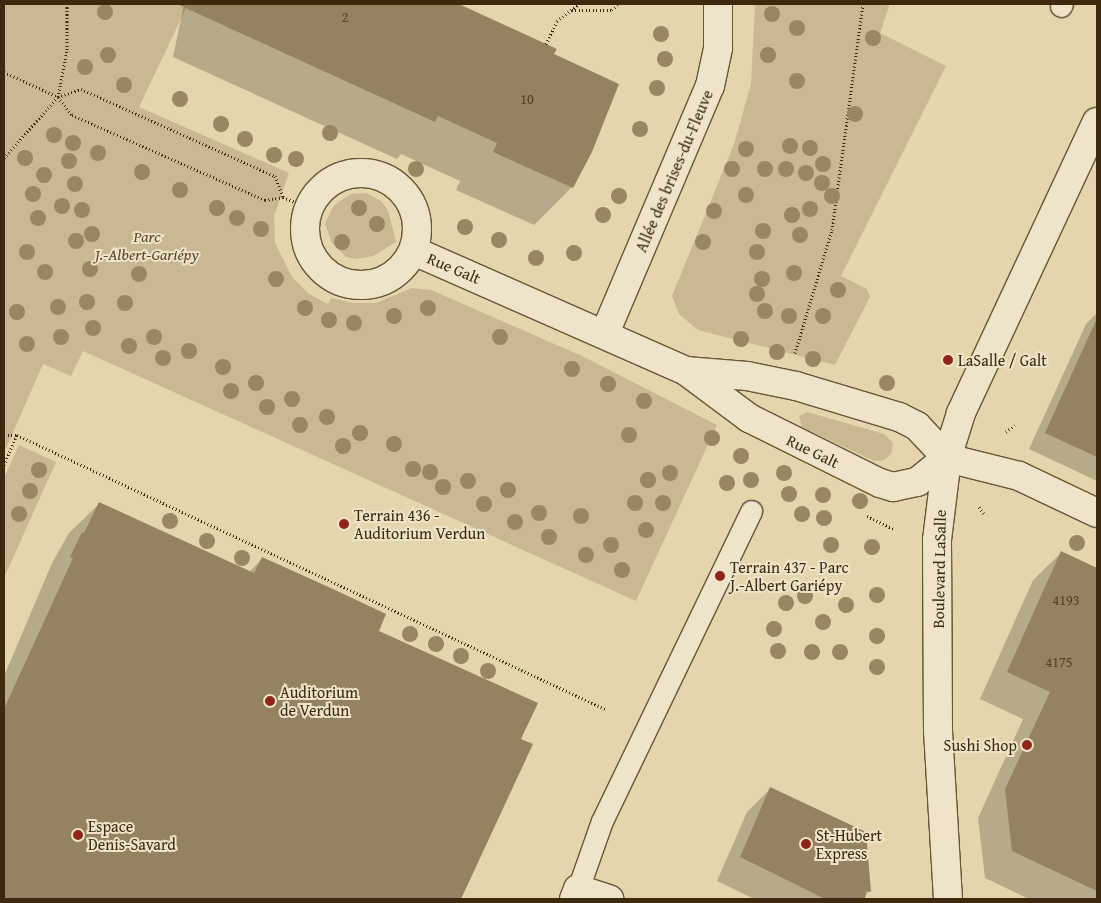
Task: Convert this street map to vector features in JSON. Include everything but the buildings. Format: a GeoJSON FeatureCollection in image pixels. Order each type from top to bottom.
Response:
{"type":"FeatureCollection","features":[{"type":"Feature","properties":{"kind":"street","name":"Allée des brises-du-Fleuve"},"geometry":{"type":"LineString","coordinates":[[605,333],[710,86],[718,48],[718,4]]}},
{"type":"Feature","properties":{"kind":"street","name":"Boulevard LaSalle"},"geometry":{"type":"LineString","coordinates":[[948,899],[938,731],[937,540],[947,458],[961,412],[1097,122]]}},
{"type":"Feature","properties":{"kind":"street","name":"Rue Galt"},"geometry":{"type":"LineString","coordinates":[[352,174],[377,176],[395,184],[408,198],[416,216],[418,232],[414,251],[401,269],[385,280],[363,286],[344,283],[327,274],[314,260],[307,244],[305,225],[309,208],[328,184],[352,174]]}},
{"type":"Feature","properties":{"kind":"street","name":"Rue Galt"},"geometry":{"type":"LineString","coordinates":[[414,251],[605,333],[686,371],[749,418],[880,484],[904,486],[917,482],[947,458],[916,426],[898,417],[796,386],[747,376],[686,371]]}},
{"type":"Feature","properties":{"kind":"street"},"geometry":{"type":"LineString","coordinates":[[947,458],[1018,476],[1097,513]]}},
{"type":"Feature","properties":{"kind":"street"},"geometry":{"type":"LineString","coordinates":[[576,894],[610,899]]}},
{"type":"Feature","properties":{"kind":"lane"},"geometry":{"type":"LineString","coordinates":[[576,894],[606,812],[751,511]]}},
{"type":"Feature","properties":{"kind":"path"},"geometry":{"type":"LineString","coordinates":[[58,97],[67,50],[67,4]]}},
{"type":"Feature","properties":{"kind":"path"},"geometry":{"type":"LineString","coordinates":[[546,44],[557,20],[579,4]]}},
{"type":"Feature","properties":{"kind":"path"},"geometry":{"type":"LineString","coordinates":[[570,10],[612,10],[618,4]]}},
{"type":"Feature","properties":{"kind":"path"},"geometry":{"type":"LineString","coordinates":[[794,355],[832,230],[863,4]]}},
{"type":"Feature","properties":{"kind":"path"},"geometry":{"type":"LineString","coordinates":[[4,72],[58,97],[72,115],[265,200],[284,197],[309,208]]}},
{"type":"Feature","properties":{"kind":"path"},"geometry":{"type":"LineString","coordinates":[[4,158],[58,97],[81,89],[275,176],[284,197]]}},
{"type":"Feature","properties":{"kind":"path"},"geometry":{"type":"LineString","coordinates":[[1006,432],[1015,425]]}},
{"type":"Feature","properties":{"kind":"path"},"geometry":{"type":"LineString","coordinates":[[4,435],[17,436],[605,709]]}},
{"type":"Feature","properties":{"kind":"path"},"geometry":{"type":"LineString","coordinates":[[4,466],[17,436]]}},
{"type":"Feature","properties":{"kind":"path"},"geometry":{"type":"LineString","coordinates":[[979,507],[985,515]]}},
{"type":"Feature","properties":{"kind":"green space","name":"Parc J.-Albert-Gariépy"},"geometry":{"type":"Polygon","coordinates":[[[4,4],[188,4],[139,107],[289,173],[274,216],[275,243],[292,277],[309,294],[328,304],[331,298],[353,303],[376,303],[412,288],[431,290],[582,356],[717,425],[636,601],[83,351],[71,376],[43,364],[4,453],[4,4]]]}},
{"type":"Feature","properties":{"kind":"green space"},"geometry":{"type":"Polygon","coordinates":[[[755,4],[890,4],[880,33],[946,66],[841,276],[867,289],[870,297],[835,365],[698,330],[679,314],[672,296],[734,144],[751,84],[755,4]]]}},
{"type":"Feature","properties":{"kind":"green space"},"geometry":{"type":"Polygon","coordinates":[[[366,193],[381,201],[388,210],[396,242],[373,256],[357,259],[346,257],[332,243],[325,224],[333,207],[341,200],[351,194],[366,193]]]}},
{"type":"Feature","properties":{"kind":"green space"},"geometry":{"type":"Polygon","coordinates":[[[807,412],[884,434],[893,443],[891,454],[884,460],[874,461],[802,427],[799,416],[807,412]]]}},
{"type":"Feature","properties":{"kind":"green space"},"geometry":{"type":"Polygon","coordinates":[[[19,445],[56,462],[4,578],[4,478],[19,445]]]}},
{"type":"Feature","properties":{"kind":"place","name":"LaSalle / Galt"},"geometry":{"type":"Point","coordinates":[948,360]}},
{"type":"Feature","properties":{"kind":"place","name":"Terrain 436 - Auditorium Verdun"},"geometry":{"type":"Point","coordinates":[344,524]}},
{"type":"Feature","properties":{"kind":"place","name":"Terrain 437 - Parc J.-Albert Gariépy"},"geometry":{"type":"Point","coordinates":[720,576]}},
{"type":"Feature","properties":{"kind":"place","name":"Auditorium de Verdun"},"geometry":{"type":"Point","coordinates":[270,701]}},
{"type":"Feature","properties":{"kind":"place","name":"Sushi Shop"},"geometry":{"type":"Point","coordinates":[1027,745]}},
{"type":"Feature","properties":{"kind":"place","name":"Espace Denis-Savard"},"geometry":{"type":"Point","coordinates":[78,835]}},
{"type":"Feature","properties":{"kind":"place","name":"St-Hubert Express"},"geometry":{"type":"Point","coordinates":[806,844]}}]}
